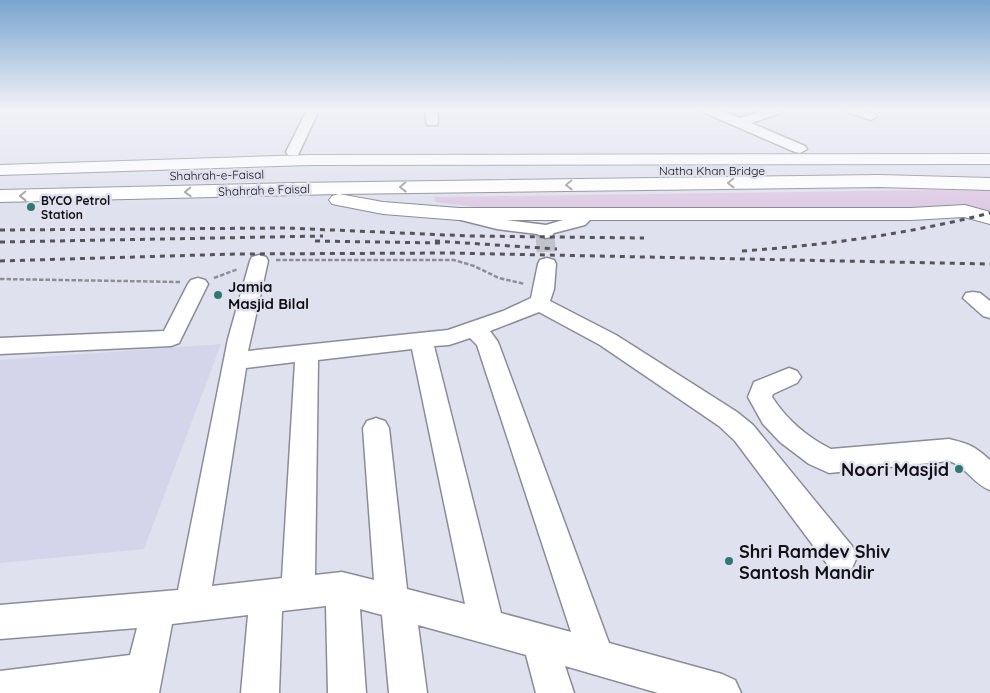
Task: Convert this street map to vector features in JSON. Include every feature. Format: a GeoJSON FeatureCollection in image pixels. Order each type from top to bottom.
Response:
{"type":"FeatureCollection","features":[{"type":"Feature","properties":{"kind":"highway"},"geometry":{"type":"LineString","coordinates":[[0,170],[990,159]]}},
{"type":"Feature","properties":{"kind":"highway","name":"Shahrah-e-Faisal"},"geometry":{"type":"LineString","coordinates":[[0,179],[379,166],[430,179]]}},
{"type":"Feature","properties":{"kind":"highway","name":"Natha Khan Bridge"},"geometry":{"type":"LineString","coordinates":[[430,179],[867,169],[990,172]]}},
{"type":"Feature","properties":{"kind":"highway"},"geometry":{"type":"LineString","coordinates":[[422,212],[430,179]]}},
{"type":"Feature","properties":{"kind":"highway","name":"Shahrah e Faisal"},"geometry":{"type":"LineString","coordinates":[[0,196],[293,188],[430,179],[452,186]]}},
{"type":"Feature","properties":{"kind":"highway","name":"Natha Khan Bridge"},"geometry":{"type":"LineString","coordinates":[[452,186],[879,181],[990,184]]}},
{"type":"Feature","properties":{"kind":"highway"},"geometry":{"type":"LineString","coordinates":[[293,188],[353,204],[459,214],[911,214],[965,211],[990,205]]}},
{"type":"Feature","properties":{"kind":"highway"},"geometry":{"type":"LineString","coordinates":[[965,211],[990,218]]}},
{"type":"Feature","properties":{"kind":"street"},"geometry":{"type":"LineString","coordinates":[[293,152],[298,142]]}},
{"type":"Feature","properties":{"kind":"street"},"geometry":{"type":"LineString","coordinates":[[784,142],[800,149]]}},
{"type":"Feature","properties":{"kind":"street"},"geometry":{"type":"LineString","coordinates":[[459,214],[497,224],[545,232],[579,221],[587,215]]}},
{"type":"Feature","properties":{"kind":"street"},"geometry":{"type":"LineString","coordinates":[[0,690],[142,682],[175,607],[259,261]]}},
{"type":"Feature","properties":{"kind":"street"},"geometry":{"type":"LineString","coordinates":[[235,361],[448,337],[475,330],[538,304],[542,297],[547,264]]}},
{"type":"Feature","properties":{"kind":"street"},"geometry":{"type":"LineString","coordinates":[[0,346],[171,338],[198,284]]}},
{"type":"Feature","properties":{"kind":"street"},"geometry":{"type":"LineString","coordinates":[[972,298],[990,311]]}},
{"type":"Feature","properties":{"kind":"street"},"geometry":{"type":"LineString","coordinates":[[538,304],[608,340],[728,419],[744,432],[841,558]]}},
{"type":"Feature","properties":{"kind":"street"},"geometry":{"type":"LineString","coordinates":[[475,330],[487,342],[597,658]]}},
{"type":"Feature","properties":{"kind":"street"},"geometry":{"type":"LineString","coordinates":[[421,340],[487,627]]}},
{"type":"Feature","properties":{"kind":"street"},"geometry":{"type":"LineString","coordinates":[[260,693],[282,595],[307,353]]}},
{"type":"Feature","properties":{"kind":"street"},"geometry":{"type":"LineString","coordinates":[[789,377],[763,388],[760,397],[767,412],[816,455],[829,461],[949,450],[965,454],[990,478]]}},
{"type":"Feature","properties":{"kind":"street"},"geometry":{"type":"LineString","coordinates":[[376,428],[395,603],[408,693]]}},
{"type":"Feature","properties":{"kind":"street"},"geometry":{"type":"LineString","coordinates":[[342,588],[347,693]]}},
{"type":"Feature","properties":{"kind":"street"},"geometry":{"type":"LineString","coordinates":[[0,622],[175,607],[342,588],[597,658],[647,682],[722,693]]}},
{"type":"Feature","properties":{"kind":"street"},"geometry":{"type":"LineString","coordinates":[[540,641],[555,693]]}},
{"type":"Feature","properties":{"kind":"shaded area"},"geometry":{"type":"Polygon","coordinates":[[[935,190],[990,191],[990,217],[548,210],[476,207],[436,202],[434,197],[935,190]]]}},
{"type":"Feature","properties":{"kind":"shaded area"},"geometry":{"type":"Polygon","coordinates":[[[221,344],[144,549],[0,563],[0,360],[221,344]]]}},
{"type":"Feature","properties":{"kind":"tunnel"},"geometry":{"type":"LineString","coordinates":[[545,233],[547,264]]}},
{"type":"Feature","properties":{"kind":"railway"},"geometry":{"type":"LineString","coordinates":[[742,251],[867,238],[990,213]]}},
{"type":"Feature","properties":{"kind":"railway"},"geometry":{"type":"LineString","coordinates":[[0,230],[287,228],[470,236],[644,238]]}},
{"type":"Feature","properties":{"kind":"railway"},"geometry":{"type":"LineString","coordinates":[[0,242],[323,236]]}},
{"type":"Feature","properties":{"kind":"railway"},"geometry":{"type":"LineString","coordinates":[[315,241],[442,243]]}},
{"type":"Feature","properties":{"kind":"railway"},"geometry":{"type":"LineString","coordinates":[[435,241],[557,249]]}},
{"type":"Feature","properties":{"kind":"railway"},"geometry":{"type":"LineString","coordinates":[[0,261],[235,254],[449,253],[990,264]]}},
{"type":"Feature","properties":{"kind":"place","name":"BYCO Petrol Station"},"geometry":{"type":"Point","coordinates":[31,207]}},
{"type":"Feature","properties":{"kind":"place","name":"Jamia Masjid Bilal"},"geometry":{"type":"Point","coordinates":[218,295]}},
{"type":"Feature","properties":{"kind":"place","name":"Noori Masjid"},"geometry":{"type":"Point","coordinates":[959,469]}},
{"type":"Feature","properties":{"kind":"place","name":"Shri Ramdev Shiv Santosh Mandir"},"geometry":{"type":"Point","coordinates":[729,561]}}]}
